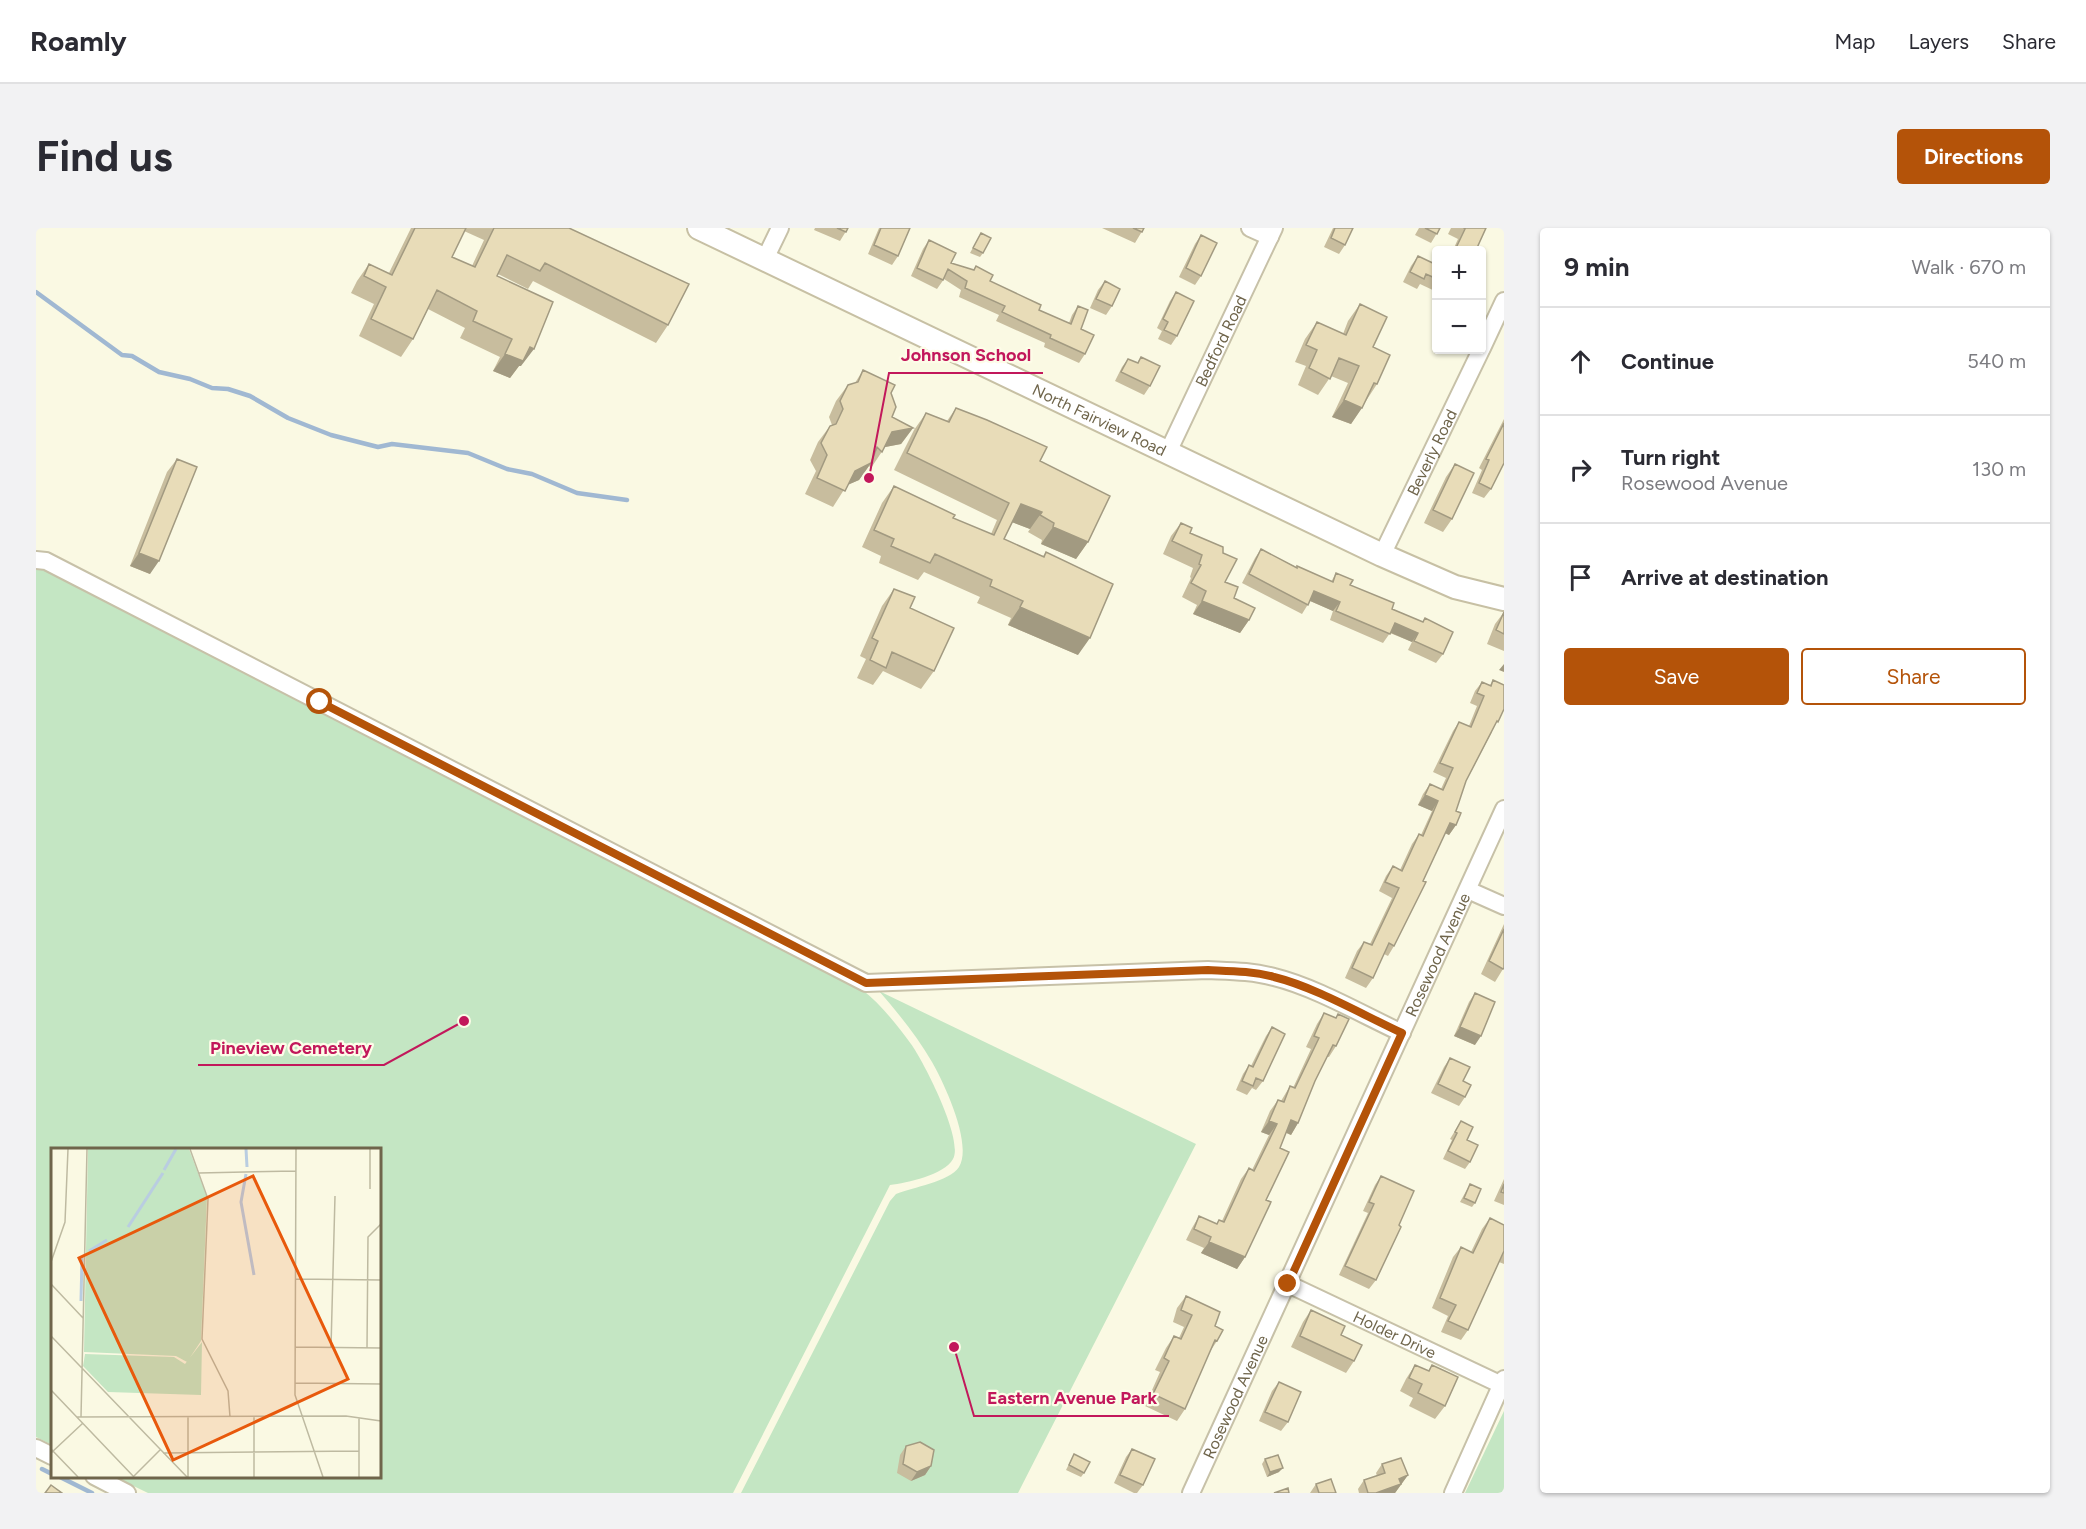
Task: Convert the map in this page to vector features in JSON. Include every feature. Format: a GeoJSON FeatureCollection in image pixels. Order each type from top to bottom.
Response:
{"type":"FeatureCollection","features":[{"type":"Feature","properties":{"kind":"main road","name":"North Fairview Road"},"geometry":{"type":"LineString","coordinates":[[699,228],[1382,555],[1455,587],[1504,599]]}},
{"type":"Feature","properties":{"kind":"street"},"geometry":{"type":"LineString","coordinates":[[765,259],[780,228]]}},
{"type":"Feature","properties":{"kind":"street"},"geometry":{"type":"LineString","coordinates":[[1250,228],[1272,233]]}},
{"type":"Feature","properties":{"kind":"street","name":"Bedford Road"},"geometry":{"type":"LineString","coordinates":[[1168,452],[1272,233]]}},
{"type":"Feature","properties":{"kind":"street","name":"Beverly Road"},"geometry":{"type":"LineString","coordinates":[[1486,339],[1504,301]]}},
{"type":"Feature","properties":{"kind":"street","name":"Beverly Road"},"geometry":{"type":"LineString","coordinates":[[1382,555],[1479,354]]}},
{"type":"Feature","properties":{"kind":"street"},"geometry":{"type":"LineString","coordinates":[[36,560],[46,561],[866,983],[1208,970],[1245,972],[1273,976],[1297,984],[1402,1033]]}},
{"type":"Feature","properties":{"kind":"street","name":"Rosewood Avenue"},"geometry":{"type":"LineString","coordinates":[[1191,1493],[1504,809]]}},
{"type":"Feature","properties":{"kind":"street"},"geometry":{"type":"LineString","coordinates":[[1468,890],[1504,906]]}},
{"type":"Feature","properties":{"kind":"street","name":"Holder Drive"},"geometry":{"type":"LineString","coordinates":[[1288,1284],[1503,1383]]}},
{"type":"Feature","properties":{"kind":"street"},"geometry":{"type":"LineString","coordinates":[[1453,1493],[1503,1383]]}},
{"type":"Feature","properties":{"kind":"street"},"geometry":{"type":"LineString","coordinates":[[36,1448],[51,1456]]}},
{"type":"Feature","properties":{"kind":"street"},"geometry":{"type":"LineString","coordinates":[[98,1478],[127,1493]]}},
{"type":"Feature","properties":{"kind":"green space"},"geometry":{"type":"Polygon","coordinates":[[[36,564],[861,989],[894,1022],[917,1053],[948,1119],[955,1149],[953,1159],[942,1170],[934,1174],[890,1185],[733,1493],[148,1493],[117,1478],[381,1478],[381,1148],[51,1148],[51,1444],[36,1437],[36,564]]]}},
{"type":"Feature","properties":{"kind":"green space"},"geometry":{"type":"Polygon","coordinates":[[[879,991],[1196,1144],[1018,1493],[741,1493],[890,1201],[896,1194],[947,1177],[959,1167],[962,1157],[960,1129],[950,1098],[937,1072],[914,1034],[879,991]]]}},
{"type":"Feature","properties":{"kind":"green space"},"geometry":{"type":"Polygon","coordinates":[[[1504,1411],[1504,1493],[1465,1493],[1504,1411]]]}},
{"type":"Feature","properties":{"kind":"building"},"geometry":{"type":"Polygon","coordinates":[[[415,228],[466,228],[452,257],[475,267],[494,228],[569,228],[689,284],[668,325],[545,263],[540,271],[507,255],[497,276],[553,302],[534,349],[530,347],[523,361],[505,354],[512,339],[473,321],[477,311],[437,290],[413,339],[371,319],[386,287],[364,276],[369,264],[392,275],[415,228]]]}},
{"type":"Feature","properties":{"kind":"building"},"geometry":{"type":"Polygon","coordinates":[[[881,228],[910,228],[898,256],[874,245],[881,228]]]}},
{"type":"Feature","properties":{"kind":"building"},"geometry":{"type":"Polygon","coordinates":[[[1335,228],[1353,228],[1345,245],[1331,238],[1335,228]]]}},
{"type":"Feature","properties":{"kind":"building"},"geometry":{"type":"Polygon","coordinates":[[[1425,228],[1440,228],[1437,234],[1425,228]]]}},
{"type":"Feature","properties":{"kind":"building"},"geometry":{"type":"Polygon","coordinates":[[[1486,228],[1478,246],[1457,246],[1465,229],[1486,228]]]}},
{"type":"Feature","properties":{"kind":"building"},"geometry":{"type":"Polygon","coordinates":[[[981,233],[991,238],[983,253],[973,248],[981,233]]]}},
{"type":"Feature","properties":{"kind":"building"},"geometry":{"type":"Polygon","coordinates":[[[1201,235],[1217,243],[1201,276],[1186,268],[1201,235]]]}},
{"type":"Feature","properties":{"kind":"building"},"geometry":{"type":"Polygon","coordinates":[[[929,240],[956,253],[951,263],[974,270],[976,266],[993,275],[990,281],[1041,305],[1039,310],[1071,324],[1078,306],[1088,310],[1081,329],[1094,335],[1085,354],[1002,312],[1005,306],[965,288],[967,281],[948,269],[943,280],[917,268],[929,240]]]}},
{"type":"Feature","properties":{"kind":"building"},"geometry":{"type":"Polygon","coordinates":[[[1418,256],[1432,263],[1432,277],[1426,274],[1424,279],[1410,272],[1418,256]]]}},
{"type":"Feature","properties":{"kind":"building"},"geometry":{"type":"Polygon","coordinates":[[[1105,281],[1120,289],[1112,306],[1096,299],[1105,281]]]}},
{"type":"Feature","properties":{"kind":"building"},"geometry":{"type":"Polygon","coordinates":[[[1176,292],[1194,301],[1177,336],[1164,330],[1168,322],[1163,319],[1176,292]]]}},
{"type":"Feature","properties":{"kind":"building"},"geometry":{"type":"Polygon","coordinates":[[[1360,304],[1387,317],[1373,347],[1390,355],[1377,384],[1374,383],[1362,408],[1344,400],[1359,366],[1339,358],[1330,379],[1309,368],[1317,350],[1306,345],[1317,322],[1346,335],[1360,304]]]}},
{"type":"Feature","properties":{"kind":"building"},"geometry":{"type":"Polygon","coordinates":[[[1141,357],[1160,366],[1150,386],[1121,372],[1128,359],[1138,363],[1141,357]]]}},
{"type":"Feature","properties":{"kind":"building"},"geometry":{"type":"Polygon","coordinates":[[[863,370],[895,385],[891,393],[896,407],[892,417],[913,428],[892,432],[882,452],[877,447],[871,463],[855,471],[845,491],[817,478],[827,455],[821,443],[830,426],[836,424],[843,409],[840,401],[848,385],[858,382],[863,370]]]}},
{"type":"Feature","properties":{"kind":"building"},"geometry":{"type":"Polygon","coordinates":[[[956,408],[1047,447],[1040,461],[1110,496],[1088,542],[1053,527],[1054,523],[1040,515],[1042,512],[1021,504],[1004,539],[1044,557],[1046,552],[1113,584],[1090,638],[1020,607],[1023,601],[990,586],[992,580],[935,554],[930,563],[891,546],[894,539],[874,530],[894,486],[955,515],[953,518],[994,535],[1009,503],[907,453],[926,413],[949,422],[956,408]]]}},
{"type":"Feature","properties":{"kind":"building"},"geometry":{"type":"Polygon","coordinates":[[[1504,423],[1504,463],[1491,489],[1479,483],[1489,460],[1486,459],[1504,423]]]}},
{"type":"Feature","properties":{"kind":"building"},"geometry":{"type":"Polygon","coordinates":[[[177,459],[197,467],[159,561],[139,553],[177,459]]]}},
{"type":"Feature","properties":{"kind":"building"},"geometry":{"type":"Polygon","coordinates":[[[1455,464],[1474,473],[1452,519],[1433,510],[1455,464]]]}},
{"type":"Feature","properties":{"kind":"building"},"geometry":{"type":"Polygon","coordinates":[[[1181,523],[1192,528],[1190,533],[1223,547],[1223,553],[1237,559],[1225,582],[1238,587],[1234,598],[1255,608],[1249,620],[1202,601],[1206,591],[1191,583],[1201,565],[1199,564],[1202,555],[1172,541],[1181,523]]]}},
{"type":"Feature","properties":{"kind":"building"},"geometry":{"type":"Polygon","coordinates":[[[1261,549],[1297,568],[1297,566],[1333,582],[1336,573],[1353,580],[1350,585],[1394,603],[1392,609],[1423,622],[1425,618],[1453,632],[1443,654],[1414,641],[1418,633],[1395,623],[1390,634],[1336,611],[1340,602],[1314,591],[1308,605],[1249,574],[1261,549]]]}},
{"type":"Feature","properties":{"kind":"building"},"geometry":{"type":"Polygon","coordinates":[[[894,589],[915,597],[910,608],[954,628],[934,671],[892,652],[886,668],[870,660],[878,641],[872,638],[894,589]]]}},
{"type":"Feature","properties":{"kind":"building"},"geometry":{"type":"Polygon","coordinates":[[[1504,612],[1504,634],[1496,630],[1504,612]]]}},
{"type":"Feature","properties":{"kind":"building"},"geometry":{"type":"Polygon","coordinates":[[[1493,680],[1504,685],[1504,709],[1466,781],[1456,811],[1461,813],[1456,825],[1450,823],[1423,881],[1426,882],[1394,946],[1389,943],[1373,978],[1352,968],[1364,942],[1372,945],[1399,888],[1385,882],[1393,866],[1402,871],[1419,834],[1423,836],[1438,801],[1425,795],[1430,784],[1443,790],[1453,768],[1440,763],[1459,722],[1471,727],[1484,696],[1477,693],[1482,682],[1491,686],[1493,680]]]}},
{"type":"Feature","properties":{"kind":"building"},"geometry":{"type":"Polygon","coordinates":[[[1504,929],[1504,968],[1503,969],[1489,961],[1504,929]]]}},
{"type":"Feature","properties":{"kind":"building"},"geometry":{"type":"Polygon","coordinates":[[[1475,993],[1495,1002],[1481,1036],[1460,1027],[1475,993]]]}},
{"type":"Feature","properties":{"kind":"building"},"geometry":{"type":"Polygon","coordinates":[[[1324,1013],[1336,1018],[1338,1014],[1349,1019],[1315,1081],[1298,1123],[1291,1120],[1280,1148],[1289,1152],[1266,1200],[1271,1202],[1245,1257],[1209,1242],[1211,1237],[1194,1229],[1199,1216],[1217,1224],[1219,1220],[1224,1222],[1249,1168],[1254,1171],[1277,1124],[1269,1121],[1278,1100],[1284,1102],[1290,1086],[1295,1088],[1319,1038],[1314,1036],[1324,1013]]]}},
{"type":"Feature","properties":{"kind":"building"},"geometry":{"type":"Polygon","coordinates":[[[1272,1027],[1285,1034],[1263,1081],[1256,1078],[1253,1086],[1242,1081],[1249,1065],[1253,1067],[1272,1027]]]}},
{"type":"Feature","properties":{"kind":"building"},"geometry":{"type":"Polygon","coordinates":[[[1450,1058],[1470,1067],[1463,1081],[1471,1085],[1465,1097],[1438,1084],[1450,1058]]]}},
{"type":"Feature","properties":{"kind":"building"},"geometry":{"type":"Polygon","coordinates":[[[1461,1121],[1473,1127],[1467,1140],[1478,1145],[1470,1162],[1448,1151],[1461,1121]]]}},
{"type":"Feature","properties":{"kind":"building"},"geometry":{"type":"Polygon","coordinates":[[[1381,1176],[1414,1191],[1399,1225],[1401,1227],[1376,1280],[1345,1266],[1374,1204],[1369,1202],[1381,1176]]]}},
{"type":"Feature","properties":{"kind":"building"},"geometry":{"type":"Polygon","coordinates":[[[1470,1184],[1481,1189],[1475,1203],[1464,1198],[1470,1184]]]}},
{"type":"Feature","properties":{"kind":"building"},"geometry":{"type":"Polygon","coordinates":[[[1490,1218],[1504,1225],[1504,1251],[1468,1330],[1448,1321],[1456,1305],[1440,1298],[1461,1247],[1473,1253],[1490,1218]]]}},
{"type":"Feature","properties":{"kind":"building"},"geometry":{"type":"Polygon","coordinates":[[[1186,1296],[1220,1312],[1215,1326],[1223,1330],[1217,1341],[1215,1340],[1185,1409],[1153,1394],[1169,1361],[1164,1358],[1174,1336],[1181,1339],[1192,1315],[1181,1310],[1186,1296]]]}},
{"type":"Feature","properties":{"kind":"building"},"geometry":{"type":"Polygon","coordinates":[[[1311,1310],[1345,1326],[1341,1335],[1362,1345],[1354,1361],[1300,1336],[1311,1310]]]}},
{"type":"Feature","properties":{"kind":"building"},"geometry":{"type":"Polygon","coordinates":[[[1415,1365],[1429,1371],[1432,1365],[1458,1377],[1445,1406],[1418,1393],[1422,1384],[1409,1378],[1415,1365]]]}},
{"type":"Feature","properties":{"kind":"building"},"geometry":{"type":"Polygon","coordinates":[[[1279,1382],[1301,1392],[1288,1422],[1265,1412],[1279,1382]]]}},
{"type":"Feature","properties":{"kind":"building"},"geometry":{"type":"Polygon","coordinates":[[[920,1442],[934,1450],[931,1466],[917,1472],[903,1464],[906,1446],[920,1442]]]}},
{"type":"Feature","properties":{"kind":"building"},"geometry":{"type":"Polygon","coordinates":[[[1132,1449],[1155,1459],[1143,1485],[1120,1475],[1132,1449]]]}},
{"type":"Feature","properties":{"kind":"building"},"geometry":{"type":"Polygon","coordinates":[[[1074,1454],[1090,1462],[1084,1473],[1069,1465],[1074,1454]]]}},
{"type":"Feature","properties":{"kind":"building"},"geometry":{"type":"Polygon","coordinates":[[[1278,1455],[1283,1468],[1270,1472],[1265,1459],[1278,1455]]]}},
{"type":"Feature","properties":{"kind":"building"},"geometry":{"type":"Polygon","coordinates":[[[1401,1458],[1408,1475],[1399,1479],[1401,1484],[1376,1493],[1368,1493],[1364,1480],[1385,1473],[1382,1464],[1401,1458]]]}},
{"type":"Feature","properties":{"kind":"building"},"geometry":{"type":"Polygon","coordinates":[[[1331,1479],[1336,1493],[1319,1493],[1316,1484],[1331,1479]]]}},
{"type":"Feature","properties":{"kind":"building"},"geometry":{"type":"Polygon","coordinates":[[[51,1485],[62,1493],[45,1493],[51,1485]]]}},
{"type":"Feature","properties":{"kind":"building"},"geometry":{"type":"Polygon","coordinates":[[[1288,1488],[1289,1493],[1274,1493],[1288,1488]]]}},
{"type":"Feature","properties":{"kind":"waterway"},"geometry":{"type":"LineString","coordinates":[[36,292],[122,355],[132,356],[159,372],[190,379],[212,388],[228,389],[250,396],[288,418],[331,435],[378,447],[392,444],[468,453],[507,469],[532,474],[577,493],[627,500]]}},
{"type":"Feature","properties":{"kind":"waterway"},"geometry":{"type":"LineString","coordinates":[[42,1469],[51,1474]]}},
{"type":"Feature","properties":{"kind":"waterway"},"geometry":{"type":"LineString","coordinates":[[62,1478],[92,1493]]}},
{"type":"Feature","properties":{"kind":"place","name":"Johnson School"},"geometry":{"type":"Point","coordinates":[869,478]}},
{"type":"Feature","properties":{"kind":"place","name":"Pineview Cemetery"},"geometry":{"type":"Point","coordinates":[464,1021]}},
{"type":"Feature","properties":{"kind":"place","name":"Eastern Avenue Park"},"geometry":{"type":"Point","coordinates":[954,1347]}},
{"type":"Feature","properties":{"kind":"route"},"geometry":{"type":"LineString","coordinates":[[320,702],[866,983],[1208,970],[1245,972],[1273,976],[1297,984],[1402,1033],[1288,1284]]}}]}
